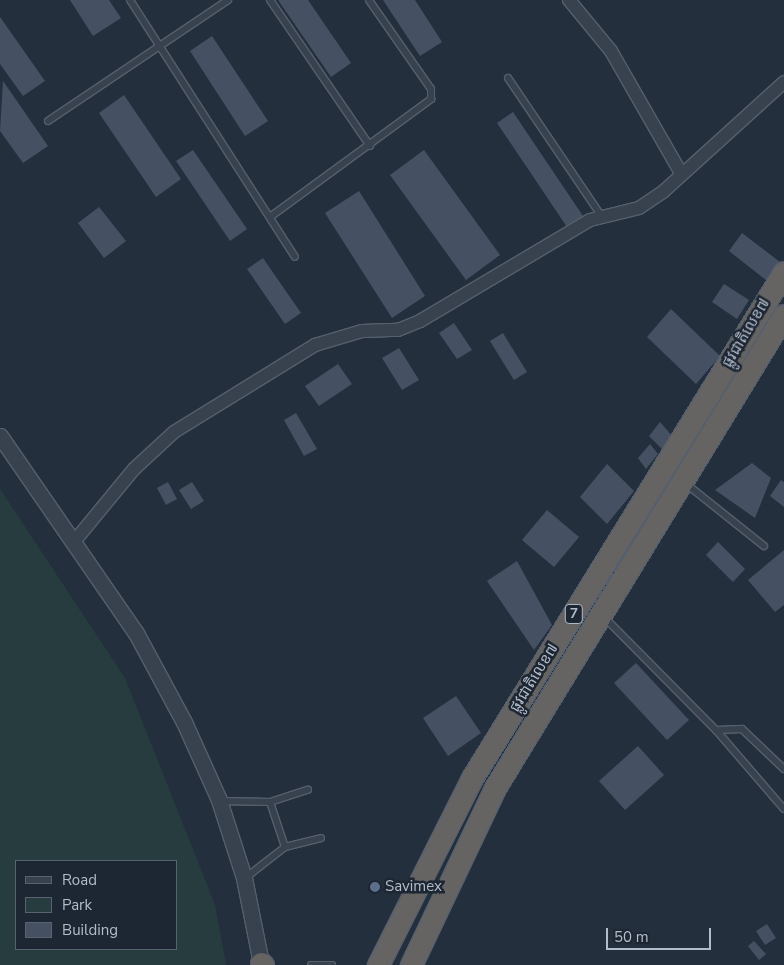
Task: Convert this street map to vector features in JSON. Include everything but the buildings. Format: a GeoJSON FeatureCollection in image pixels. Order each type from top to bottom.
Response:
{"type":"FeatureCollection","features":[{"type":"Feature","properties":{"kind":"highway","name":"ផ្លូវជាតិលេខ៧"},"geometry":{"type":"LineString","coordinates":[[378,965],[472,778],[778,293],[784,272]]}},
{"type":"Feature","properties":{"kind":"highway","name":"ផ្លូវជាតិលេខ៧"},"geometry":{"type":"LineString","coordinates":[[411,965],[495,788],[625,579],[784,315]]}},
{"type":"Feature","properties":{"kind":"highway"},"geometry":{"type":"LineString","coordinates":[[604,566],[625,579]]}},
{"type":"Feature","properties":{"kind":"highway"},"geometry":{"type":"LineString","coordinates":[[472,778],[495,788]]}},
{"type":"Feature","properties":{"kind":"street"},"geometry":{"type":"LineString","coordinates":[[569,0],[611,52],[681,173]]}},
{"type":"Feature","properties":{"kind":"street"},"geometry":{"type":"LineString","coordinates":[[73,543],[134,469],[174,432],[316,345],[362,331],[398,330],[420,321],[510,264],[602,217],[638,208],[681,173],[784,82]]}},
{"type":"Feature","properties":{"kind":"street"},"geometry":{"type":"LineString","coordinates":[[0,436],[136,633],[219,800],[244,878],[262,964]]}},
{"type":"Feature","properties":{"kind":"lane"},"geometry":{"type":"LineString","coordinates":[[130,0],[295,256]]}},
{"type":"Feature","properties":{"kind":"lane"},"geometry":{"type":"LineString","coordinates":[[48,121],[228,0]]}},
{"type":"Feature","properties":{"kind":"lane"},"geometry":{"type":"LineString","coordinates":[[270,0],[370,146]]}},
{"type":"Feature","properties":{"kind":"lane"},"geometry":{"type":"LineString","coordinates":[[270,217],[424,107],[431,89],[369,0]]}},
{"type":"Feature","properties":{"kind":"lane"},"geometry":{"type":"LineString","coordinates":[[508,78],[602,217]]}},
{"type":"Feature","properties":{"kind":"lane"},"geometry":{"type":"LineString","coordinates":[[683,481],[764,546]]}},
{"type":"Feature","properties":{"kind":"lane"},"geometry":{"type":"LineString","coordinates":[[602,615],[716,730],[784,809]]}},
{"type":"Feature","properties":{"kind":"lane"},"geometry":{"type":"LineString","coordinates":[[716,730],[742,729],[784,770]]}},
{"type":"Feature","properties":{"kind":"lane"},"geometry":{"type":"LineString","coordinates":[[219,800],[270,802],[308,790]]}},
{"type":"Feature","properties":{"kind":"lane"},"geometry":{"type":"LineString","coordinates":[[270,802],[285,847]]}},
{"type":"Feature","properties":{"kind":"lane"},"geometry":{"type":"LineString","coordinates":[[244,878],[285,847],[321,838]]}},
{"type":"Feature","properties":{"kind":"lane"},"geometry":{"type":"LineString","coordinates":[[311,965],[332,965]]}},
{"type":"Feature","properties":{"kind":"green space"},"geometry":{"type":"Polygon","coordinates":[[[0,489],[125,678],[215,905],[226,965],[0,965],[0,489]]]}},
{"type":"Feature","properties":{"kind":"place","name":"Savimex"},"geometry":{"type":"Point","coordinates":[375,887]}}]}
